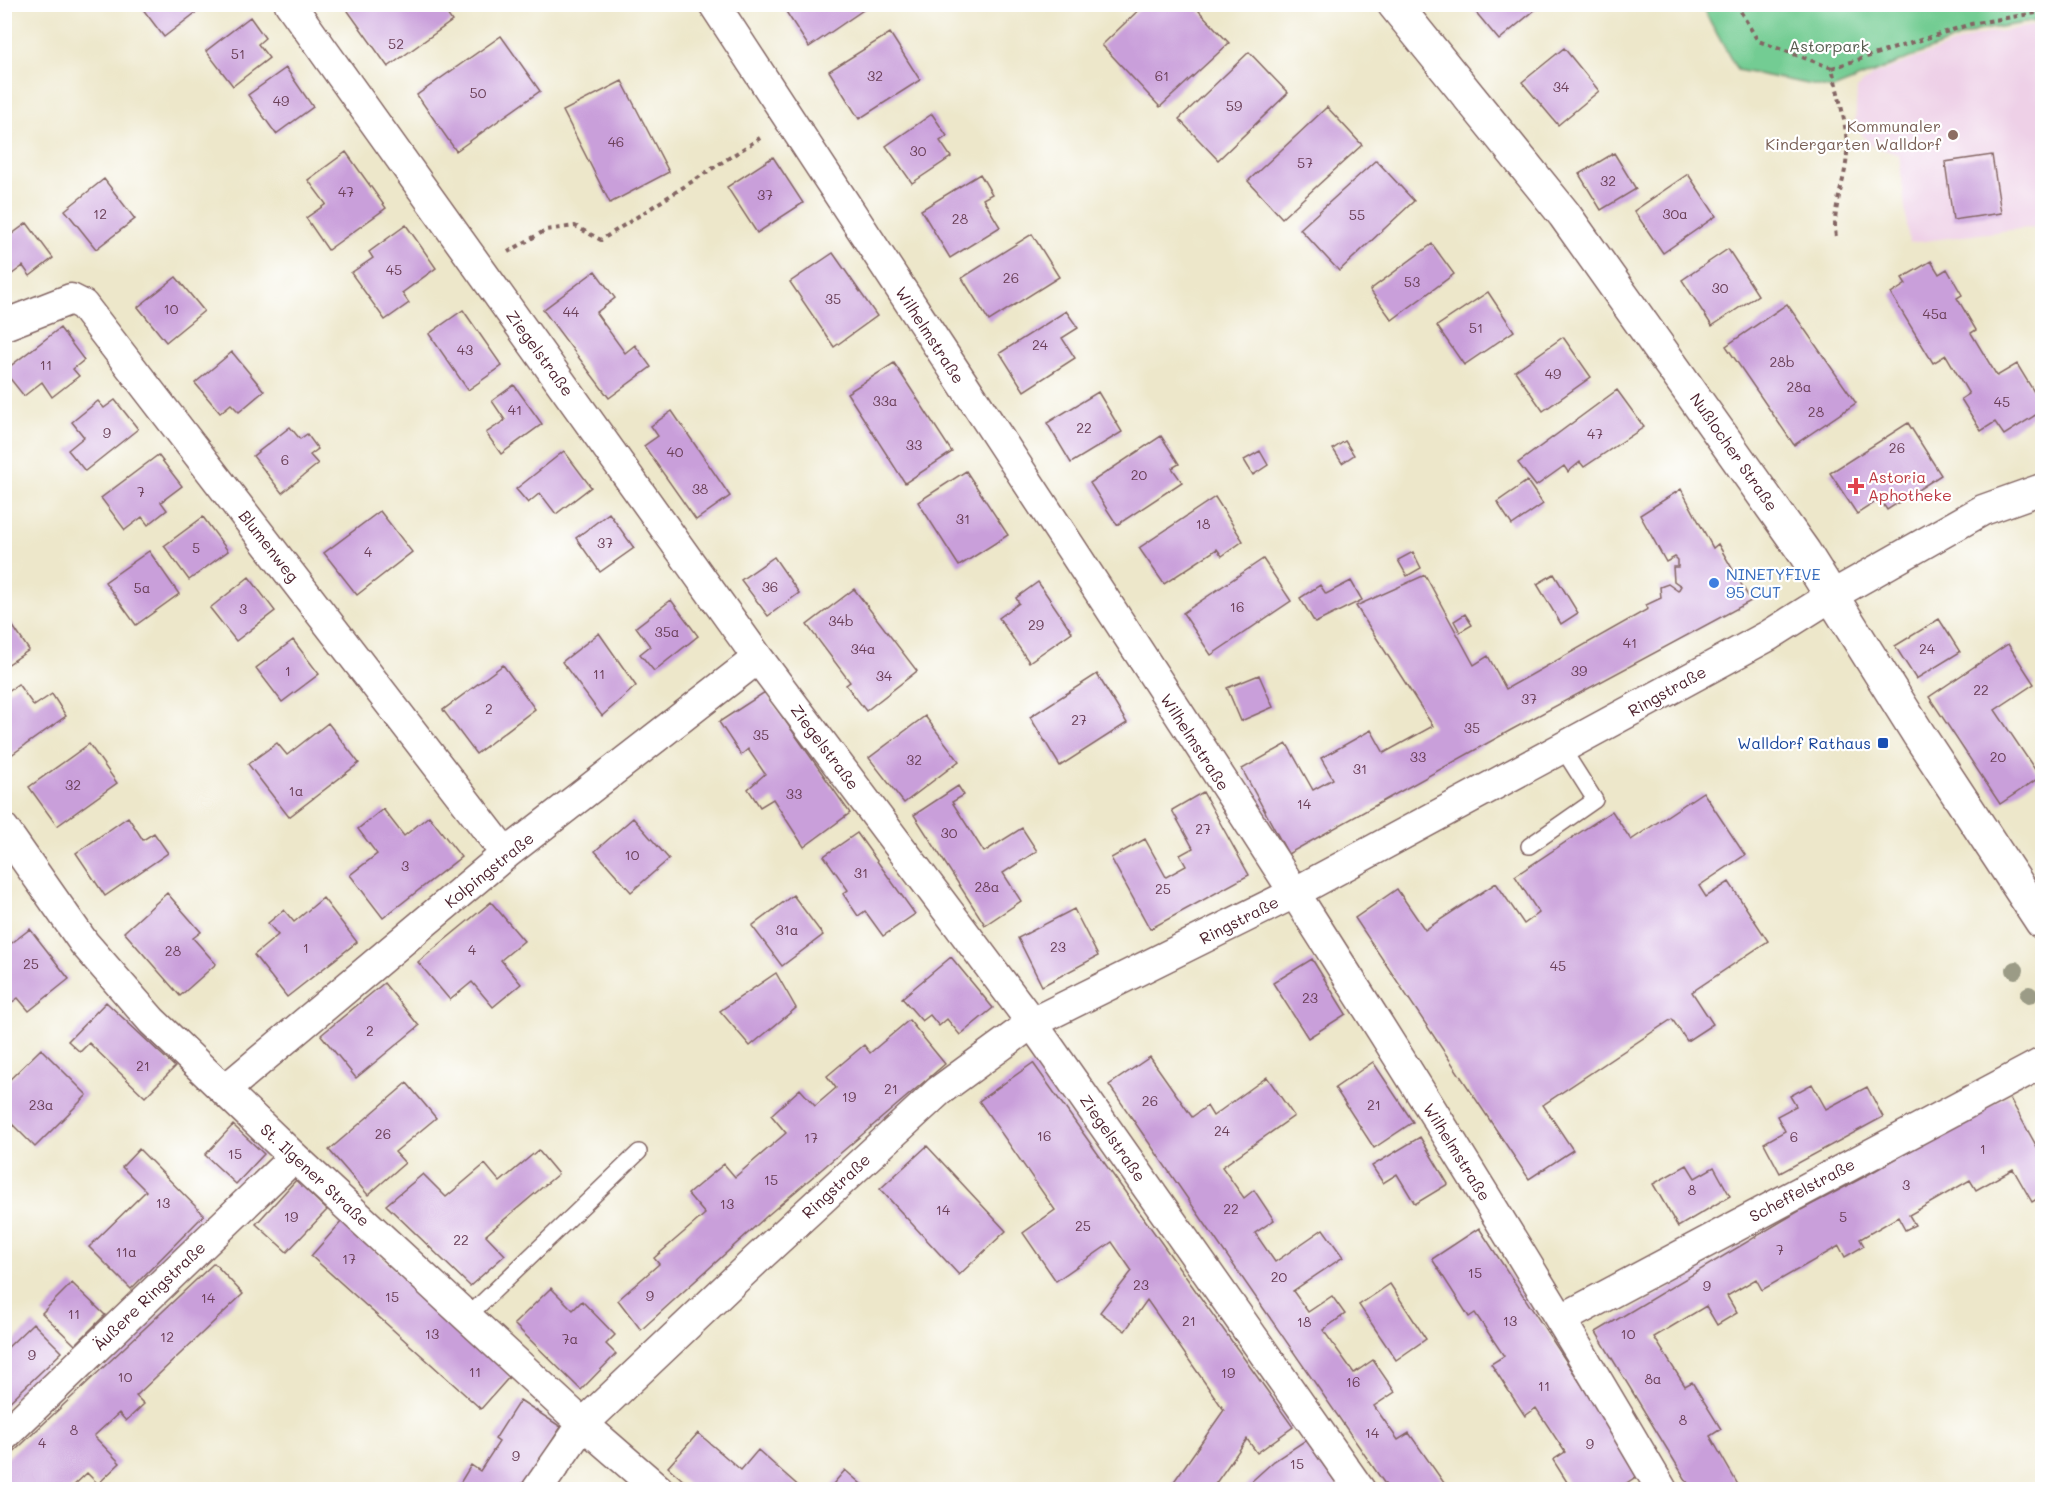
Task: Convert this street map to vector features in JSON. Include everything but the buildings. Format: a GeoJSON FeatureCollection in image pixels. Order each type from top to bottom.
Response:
{"type":"FeatureCollection","features":[{"type":"Feature","properties":{"kind":"street","name":"Ziegelstraße"},"geometry":{"type":"LineString","coordinates":[[290,4],[758,658],[1032,1023],[1360,1490]]}},
{"type":"Feature","properties":{"kind":"street","name":"Wilhelmstraße"},"geometry":{"type":"LineString","coordinates":[[714,4],[1294,893],[1562,1319],[1662,1490]]}},
{"type":"Feature","properties":{"kind":"street","name":"Nußlocher Straße"},"geometry":{"type":"LineString","coordinates":[[1394,4],[1564,214],[1833,595],[1919,735],[2043,922]]}},
{"type":"Feature","properties":{"kind":"street","name":"Blumenweg"},"geometry":{"type":"LineString","coordinates":[[4,325],[71,299],[83,305],[506,854]]}},
{"type":"Feature","properties":{"kind":"street","name":"Ringstraße"},"geometry":{"type":"LineString","coordinates":[[537,1490],[583,1424],[939,1091],[1032,1023],[1294,893],[1768,636],[1833,595],[1983,510],[2043,489]]}},
{"type":"Feature","properties":{"kind":"street","name":"Kolpingstraße"},"geometry":{"type":"LineString","coordinates":[[225,1090],[506,854],[758,658]]}},
{"type":"Feature","properties":{"kind":"street","name":"St. Ilgener Straße"},"geometry":{"type":"LineString","coordinates":[[4,829],[84,944],[113,980],[294,1157],[583,1424],[659,1490]]}},
{"type":"Feature","properties":{"kind":"street","name":"Scheffelstraße"},"geometry":{"type":"LineString","coordinates":[[1562,1319],[2043,1063]]}},
{"type":"Feature","properties":{"kind":"street","name":"Äußere Ringstraße"},"geometry":{"type":"LineString","coordinates":[[4,1436],[294,1157]]}},
{"type":"Feature","properties":{"kind":"lane"},"geometry":{"type":"LineString","coordinates":[[1529,846],[1595,800],[1562,748]]}},
{"type":"Feature","properties":{"kind":"lane"},"geometry":{"type":"LineString","coordinates":[[467,1317],[639,1152]]}},
{"type":"Feature","properties":{"kind":"path"},"geometry":{"type":"LineString","coordinates":[[1736,4],[1758,41],[1832,68],[1971,24],[2043,12]]}},
{"type":"Feature","properties":{"kind":"path"},"geometry":{"type":"LineString","coordinates":[[1832,68],[1842,110],[1847,151],[1834,217],[1836,237]]}},
{"type":"Feature","properties":{"kind":"path"},"geometry":{"type":"LineString","coordinates":[[481,271],[546,230],[576,226],[601,240],[789,119]]}},
{"type":"Feature","properties":{"kind":"shaded area","name":"Kommunaler Kindergarten Walldorf"},"geometry":{"type":"Polygon","coordinates":[[[2042,24],[2042,226],[1909,243],[1899,155],[1870,145],[1855,126],[1857,89],[1873,75],[1974,36],[2042,24]]]}},
{"type":"Feature","properties":{"kind":"green space","name":"Astorpark"},"geometry":{"type":"Polygon","coordinates":[[[2042,4],[2042,20],[1976,31],[1833,89],[1737,70],[1701,5],[2042,4]]]}},
{"type":"Feature","properties":{"kind":"place","name":"Kommunaler Kindergarten Walldorf"},"geometry":{"type":"Point","coordinates":[1953,135]}},
{"type":"Feature","properties":{"kind":"place","name":"Astoria Aphotheke"},"geometry":{"type":"Point","coordinates":[1856,486]}},
{"type":"Feature","properties":{"kind":"place","name":"NINETYFIVE 95 CUT"},"geometry":{"type":"Point","coordinates":[1714,583]}},
{"type":"Feature","properties":{"kind":"place","name":"Walldorf Rathaus"},"geometry":{"type":"Point","coordinates":[1883,743]}}]}
